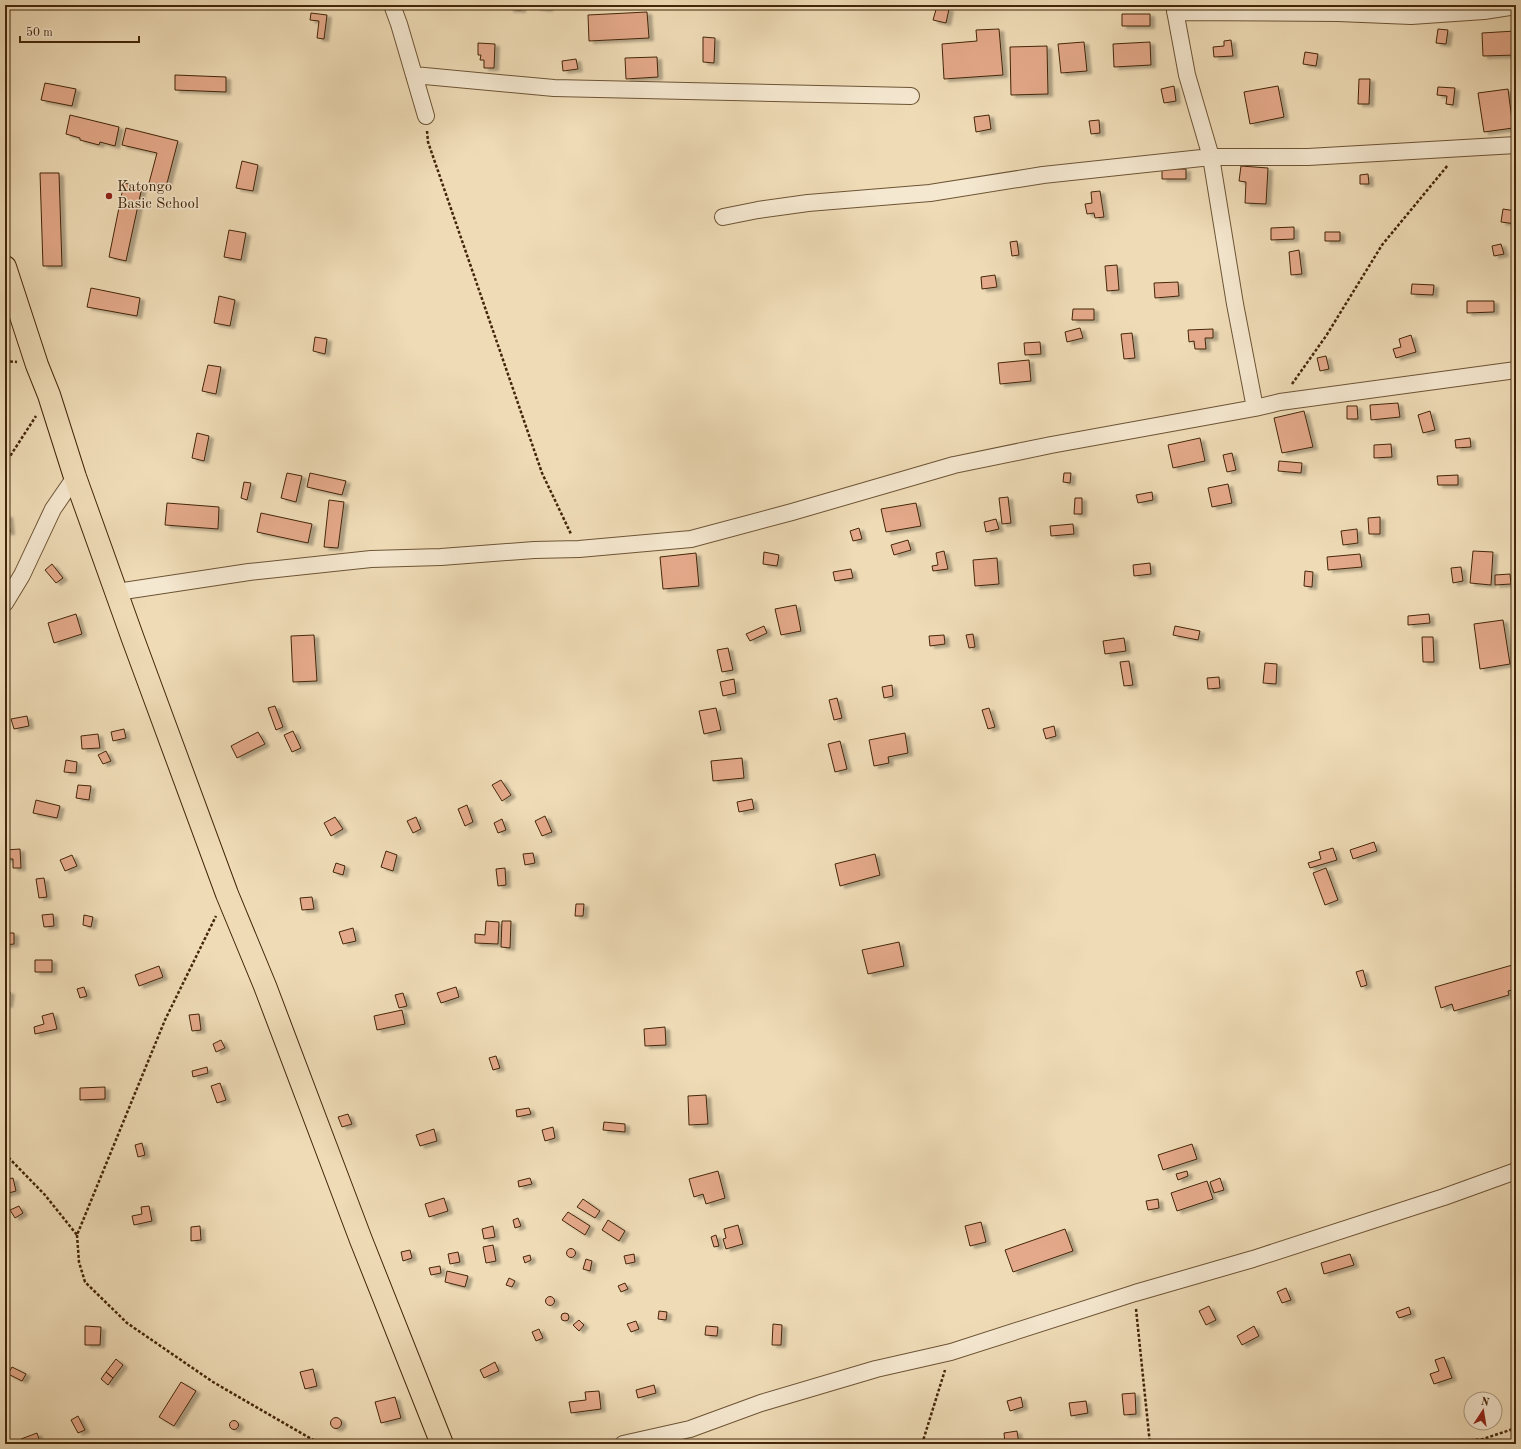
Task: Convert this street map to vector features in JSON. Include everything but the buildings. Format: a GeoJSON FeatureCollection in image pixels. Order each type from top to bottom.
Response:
{"type":"FeatureCollection","features":[{"type":"Feature","properties":{"kind":"main road"},"geometry":{"type":"LineString","coordinates":[[5,267],[37,365],[49,395],[75,477],[227,894],[265,986],[360,1240],[442,1444]]}},
{"type":"Feature","properties":{"kind":"street"},"geometry":{"type":"LineString","coordinates":[[392,5],[426,116]]}},
{"type":"Feature","properties":{"kind":"street"},"geometry":{"type":"LineString","coordinates":[[1255,408],[1211,157],[1188,74],[1174,9],[1411,16],[1484,11],[1516,6]]}},
{"type":"Feature","properties":{"kind":"street"},"geometry":{"type":"LineString","coordinates":[[414,75],[554,88],[911,96]]}},
{"type":"Feature","properties":{"kind":"street"},"geometry":{"type":"LineString","coordinates":[[723,217],[758,210],[808,203],[930,193],[1043,175],[1211,157],[1308,157],[1516,145]]}},
{"type":"Feature","properties":{"kind":"street"},"geometry":{"type":"LineString","coordinates":[[117,592],[249,572],[371,559],[441,557],[534,550],[579,549],[691,539],[792,512],[954,465],[1051,445],[1255,408],[1280,402],[1516,370]]}},
{"type":"Feature","properties":{"kind":"street"},"geometry":{"type":"LineString","coordinates":[[5,603],[22,575],[53,509],[75,477]]}},
{"type":"Feature","properties":{"kind":"street"},"geometry":{"type":"LineString","coordinates":[[623,1444],[690,1429],[761,1403],[876,1369],[951,1352],[1135,1293],[1253,1259],[1444,1197],[1516,1171]]}},
{"type":"Feature","properties":{"kind":"path"},"geometry":{"type":"LineString","coordinates":[[426,116],[428,142],[542,473],[579,549]]}},
{"type":"Feature","properties":{"kind":"path"},"geometry":{"type":"LineString","coordinates":[[1280,402],[1326,336],[1382,245],[1463,148]]}},
{"type":"Feature","properties":{"kind":"path"},"geometry":{"type":"LineString","coordinates":[[5,464],[49,395]]}},
{"type":"Feature","properties":{"kind":"path"},"geometry":{"type":"LineString","coordinates":[[227,894],[165,1020],[77,1235],[79,1262],[85,1282],[127,1323],[213,1382],[320,1444]]}},
{"type":"Feature","properties":{"kind":"path"},"geometry":{"type":"LineString","coordinates":[[5,1154],[45,1196],[77,1235]]}},
{"type":"Feature","properties":{"kind":"path"},"geometry":{"type":"LineString","coordinates":[[1135,1293],[1150,1444]]}},
{"type":"Feature","properties":{"kind":"path"},"geometry":{"type":"LineString","coordinates":[[922,1444],[951,1352]]}},
{"type":"Feature","properties":{"kind":"path"},"geometry":{"type":"LineString","coordinates":[[1440,1444],[1483,1439],[1516,1428]]}},
{"type":"Feature","properties":{"kind":"place","name":"Katongo Basic School"},"geometry":{"type":"Point","coordinates":[109,196]}}]}
